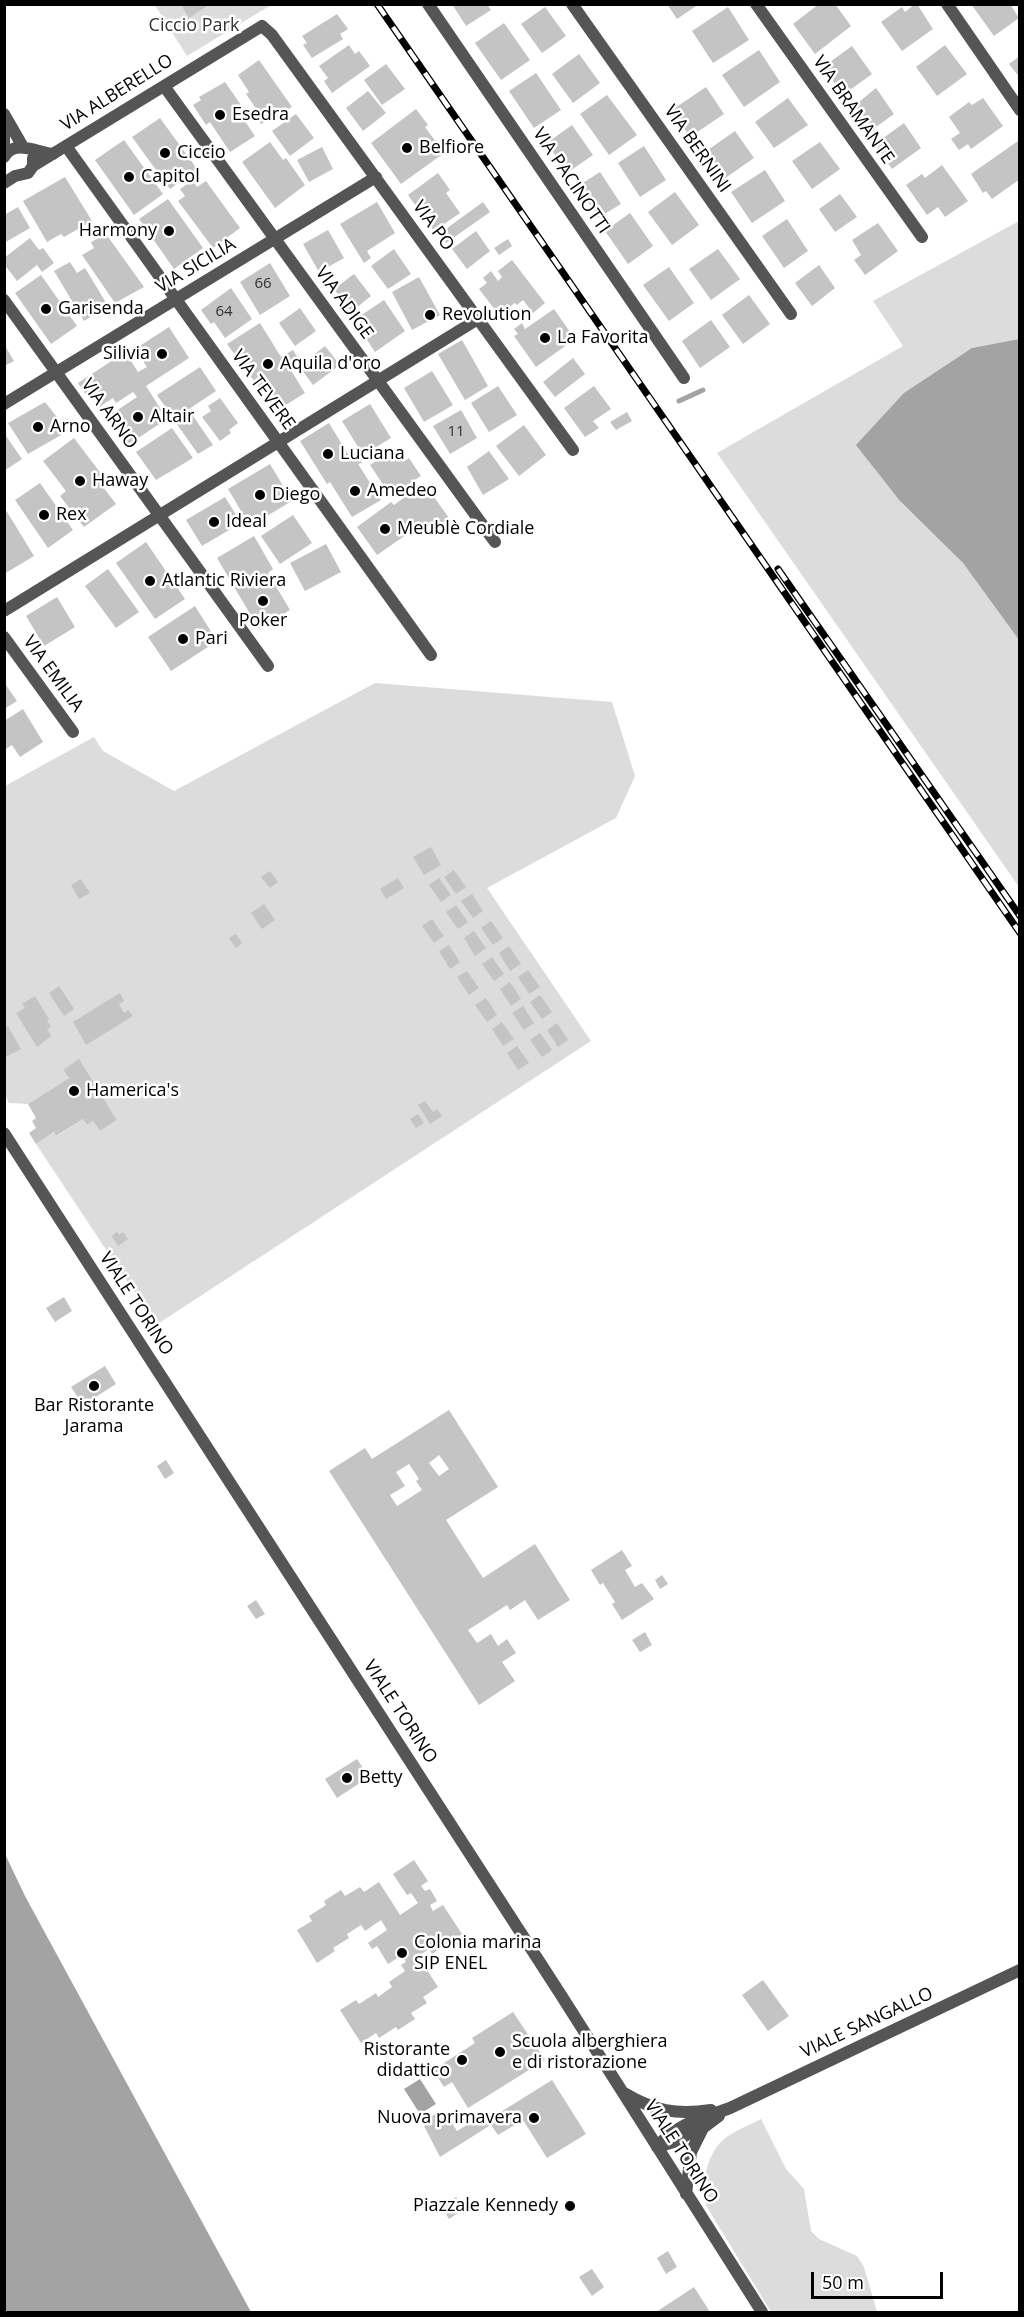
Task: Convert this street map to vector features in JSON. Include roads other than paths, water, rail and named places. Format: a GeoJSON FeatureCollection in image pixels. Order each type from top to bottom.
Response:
{"type":"FeatureCollection","features":[{"type":"Feature","properties":{"kind":"street","name":"VIA PACINOTTI"},"geometry":{"type":"LineString","coordinates":[[428,4],[684,378]]}},
{"type":"Feature","properties":{"kind":"street","name":"VIA BERNINI"},"geometry":{"type":"LineString","coordinates":[[572,4],[791,314]]}},
{"type":"Feature","properties":{"kind":"street","name":"VIA BRAMANTE"},"geometry":{"type":"LineString","coordinates":[[756,4],[922,237]]}},
{"type":"Feature","properties":{"kind":"street"},"geometry":{"type":"LineString","coordinates":[[947,4],[1020,110]]}},
{"type":"Feature","properties":{"kind":"street","name":"VIA ALBERELLO"},"geometry":{"type":"LineString","coordinates":[[4,165],[10,180],[28,173],[33,166],[262,26]]}},
{"type":"Feature","properties":{"kind":"street","name":"VIA PO"},"geometry":{"type":"LineString","coordinates":[[262,26],[272,35],[573,450]]}},
{"type":"Feature","properties":{"kind":"street","name":"VIA ADIGE"},"geometry":{"type":"LineString","coordinates":[[164,86],[495,542]]}},
{"type":"Feature","properties":{"kind":"street"},"geometry":{"type":"LineString","coordinates":[[4,114],[33,157],[33,166]]}},
{"type":"Feature","properties":{"kind":"street"},"geometry":{"type":"LineString","coordinates":[[4,132],[4,147]]}},
{"type":"Feature","properties":{"kind":"street","name":"VIA TEVERE"},"geometry":{"type":"LineString","coordinates":[[66,146],[431,655]]}},
{"type":"Feature","properties":{"kind":"street"},"geometry":{"type":"LineString","coordinates":[[4,157],[14,147],[26,148]]}},
{"type":"Feature","properties":{"kind":"street","name":"VIA ALBERELLO"},"geometry":{"type":"LineString","coordinates":[[26,148],[53,154]]}},
{"type":"Feature","properties":{"kind":"street","name":"VIA SICILIA"},"geometry":{"type":"LineString","coordinates":[[4,404],[376,177]]}},
{"type":"Feature","properties":{"kind":"street","name":"VIA ARNO"},"geometry":{"type":"LineString","coordinates":[[4,300],[268,666]]}},
{"type":"Feature","properties":{"kind":"street"},"geometry":{"type":"LineString","coordinates":[[4,611],[478,319]]}},
{"type":"Feature","properties":{"kind":"street","name":"VIA EMILIA"},"geometry":{"type":"LineString","coordinates":[[4,637],[73,732]]}},
{"type":"Feature","properties":{"kind":"street","name":"VIALE TORINO"},"geometry":{"type":"LineString","coordinates":[[4,1133],[432,1793],[762,2313]]}},
{"type":"Feature","properties":{"kind":"street","name":"VIALE SANGALLO"},"geometry":{"type":"LineString","coordinates":[[657,2147],[677,2141],[730,2108],[1020,1970]]}},
{"type":"Feature","properties":{"kind":"street","name":"VIALE SANGALLO"},"geometry":{"type":"LineString","coordinates":[[622,2092],[646,2106],[664,2111],[730,2108]]}},
{"type":"Feature","properties":{"kind":"street","name":"VIALE SANGALLO"},"geometry":{"type":"LineString","coordinates":[[686,2194],[691,2152],[703,2128],[730,2108]]}},
{"type":"Feature","properties":{"kind":"waterway"},"geometry":{"type":"LineString","coordinates":[[679,401],[703,390]]}},
{"type":"Feature","properties":{"kind":"railway"},"geometry":{"type":"LineString","coordinates":[[377,4],[1020,933]]}},
{"type":"Feature","properties":{"kind":"railway"},"geometry":{"type":"LineString","coordinates":[[778,569],[1020,916]]}},
{"type":"Feature","properties":{"kind":"place","name":"Esedra"},"geometry":{"type":"Point","coordinates":[220,115]}},
{"type":"Feature","properties":{"kind":"place","name":"Belfiore"},"geometry":{"type":"Point","coordinates":[407,148]}},
{"type":"Feature","properties":{"kind":"place","name":"Ciccio"},"geometry":{"type":"Point","coordinates":[165,153]}},
{"type":"Feature","properties":{"kind":"place","name":"Capitol"},"geometry":{"type":"Point","coordinates":[129,177]}},
{"type":"Feature","properties":{"kind":"place","name":"Harmony"},"geometry":{"type":"Point","coordinates":[169,231]}},
{"type":"Feature","properties":{"kind":"place","name":"Garisenda"},"geometry":{"type":"Point","coordinates":[46,309]}},
{"type":"Feature","properties":{"kind":"place","name":"Revolution"},"geometry":{"type":"Point","coordinates":[430,315]}},
{"type":"Feature","properties":{"kind":"place","name":"La Favorita"},"geometry":{"type":"Point","coordinates":[545,338]}},
{"type":"Feature","properties":{"kind":"place","name":"Silivia"},"geometry":{"type":"Point","coordinates":[162,354]}},
{"type":"Feature","properties":{"kind":"place","name":"Aquila d'oro"},"geometry":{"type":"Point","coordinates":[268,364]}},
{"type":"Feature","properties":{"kind":"place","name":"Altair"},"geometry":{"type":"Point","coordinates":[138,417]}},
{"type":"Feature","properties":{"kind":"place","name":"Arno"},"geometry":{"type":"Point","coordinates":[38,427]}},
{"type":"Feature","properties":{"kind":"place","name":"Luciana"},"geometry":{"type":"Point","coordinates":[328,454]}},
{"type":"Feature","properties":{"kind":"place","name":"Haway"},"geometry":{"type":"Point","coordinates":[80,481]}},
{"type":"Feature","properties":{"kind":"place","name":"Amedeo"},"geometry":{"type":"Point","coordinates":[355,491]}},
{"type":"Feature","properties":{"kind":"place","name":"Diego"},"geometry":{"type":"Point","coordinates":[260,495]}},
{"type":"Feature","properties":{"kind":"place","name":"Rex"},"geometry":{"type":"Point","coordinates":[44,515]}},
{"type":"Feature","properties":{"kind":"place","name":"Ideal"},"geometry":{"type":"Point","coordinates":[214,522]}},
{"type":"Feature","properties":{"kind":"place","name":"Meublè Cordiale"},"geometry":{"type":"Point","coordinates":[385,529]}},
{"type":"Feature","properties":{"kind":"place","name":"Atlantic Riviera"},"geometry":{"type":"Point","coordinates":[150,581]}},
{"type":"Feature","properties":{"kind":"place","name":"Poker"},"geometry":{"type":"Point","coordinates":[263,601]}},
{"type":"Feature","properties":{"kind":"place","name":"Pari"},"geometry":{"type":"Point","coordinates":[183,639]}},
{"type":"Feature","properties":{"kind":"place","name":"Hamerica's"},"geometry":{"type":"Point","coordinates":[74,1091]}},
{"type":"Feature","properties":{"kind":"place","name":"Bar Ristorante Jarama"},"geometry":{"type":"Point","coordinates":[94,1386]}},
{"type":"Feature","properties":{"kind":"place","name":"Betty"},"geometry":{"type":"Point","coordinates":[347,1778]}},
{"type":"Feature","properties":{"kind":"place","name":"Colonia marina SIP ENEL"},"geometry":{"type":"Point","coordinates":[402,1953]}},
{"type":"Feature","properties":{"kind":"place","name":"Scuola alberghiera e di ristorazione"},"geometry":{"type":"Point","coordinates":[500,2052]}},
{"type":"Feature","properties":{"kind":"place","name":"Ristorante didattico"},"geometry":{"type":"Point","coordinates":[462,2060]}},
{"type":"Feature","properties":{"kind":"place","name":"Nuova primavera"},"geometry":{"type":"Point","coordinates":[534,2118]}},
{"type":"Feature","properties":{"kind":"place","name":"Piazzale Kennedy"},"geometry":{"type":"Point","coordinates":[570,2206]}},
{"type":"Feature","properties":{"kind":"park label","name":"Ciccio Park"},"geometry":{"type":"Point","coordinates":[194,26]}}]}
